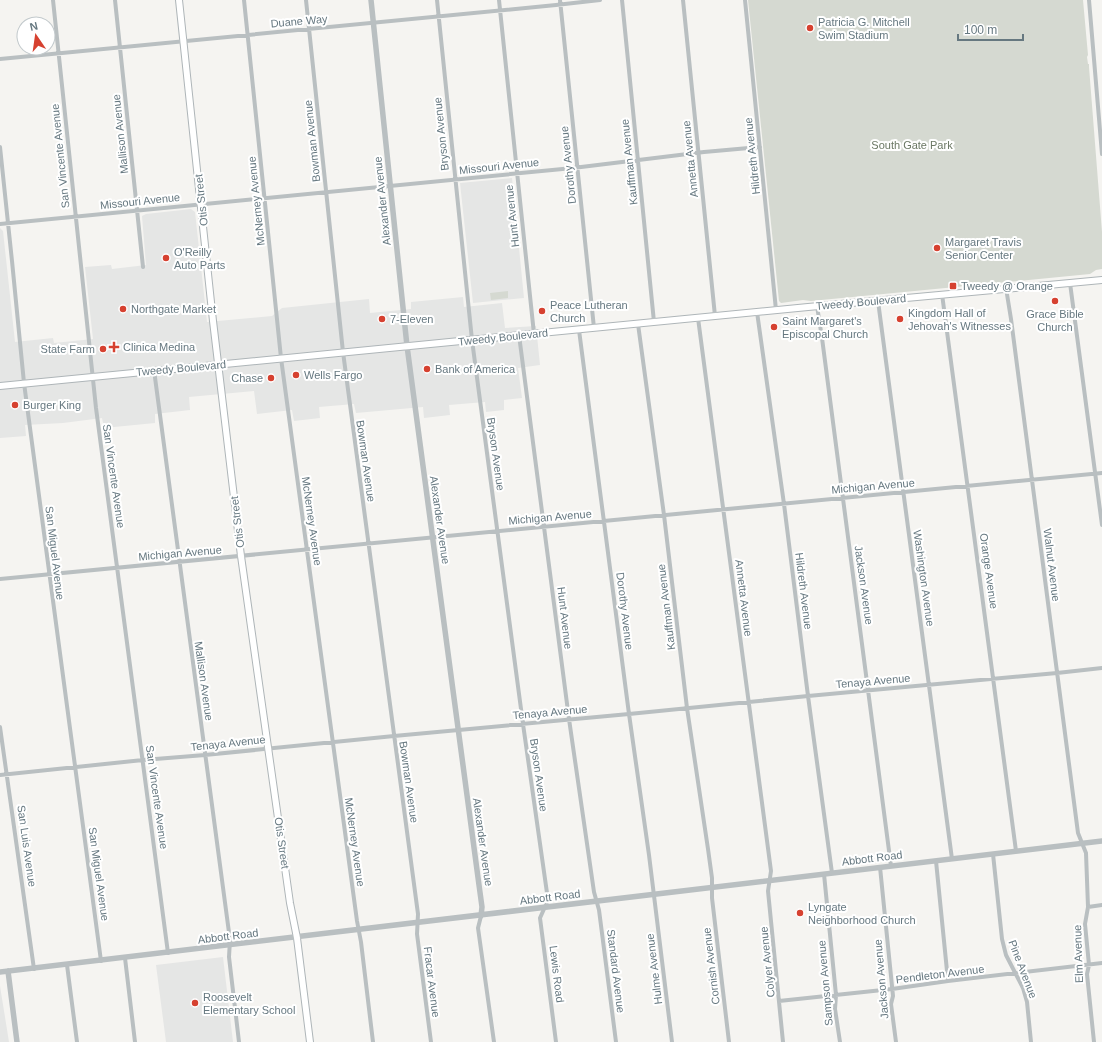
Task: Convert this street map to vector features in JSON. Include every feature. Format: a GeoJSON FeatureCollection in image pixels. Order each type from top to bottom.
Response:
{"type":"FeatureCollection","features":[{"type":"Feature","properties":{"kind":"main road","name":"Otis Street"},"geometry":{"type":"LineString","coordinates":[[180,0],[218,364],[242,556],[290,903],[297,938],[310,1042]]}},
{"type":"Feature","properties":{"kind":"main road","name":"Tweedy Boulevard"},"geometry":{"type":"LineString","coordinates":[[0,386],[878,300],[1102,280]]}},
{"type":"Feature","properties":{"kind":"street","name":"San Vincente Avenue"},"geometry":{"type":"LineString","coordinates":[[53,0],[92,377],[168,953]]}},
{"type":"Feature","properties":{"kind":"street","name":"Mallison Avenue"},"geometry":{"type":"LineString","coordinates":[[115,0],[143,267]]}},
{"type":"Feature","properties":{"kind":"street","name":"McNerney Avenue"},"geometry":{"type":"LineString","coordinates":[[244,0],[281,358],[373,1042]]}},
{"type":"Feature","properties":{"kind":"street","name":"Bowman Avenue"},"geometry":{"type":"LineString","coordinates":[[306,0],[343,352],[418,923]]}},
{"type":"Feature","properties":{"kind":"street","name":"Alexander Avenue"},"geometry":{"type":"LineString","coordinates":[[371,0],[407,346],[482,907],[478,928],[494,1042]]}},
{"type":"Feature","properties":{"kind":"street","name":"Bryson Avenue"},"geometry":{"type":"LineString","coordinates":[[436,0],[472,340],[548,900],[544,908]]}},
{"type":"Feature","properties":{"kind":"street","name":"Hunt Avenue"},"geometry":{"type":"LineString","coordinates":[[499,0],[534,334]]}},
{"type":"Feature","properties":{"kind":"street","name":"Duane Way"},"geometry":{"type":"LineString","coordinates":[[0,59],[500,11],[561,2],[600,0]]}},
{"type":"Feature","properties":{"kind":"street","name":"Kauffman Avenue"},"geometry":{"type":"LineString","coordinates":[[622,0],[654,322]]}},
{"type":"Feature","properties":{"kind":"street","name":"Annetta Avenue"},"geometry":{"type":"LineString","coordinates":[[683,0],[715,316]]}},
{"type":"Feature","properties":{"kind":"street","name":"Hildreth Avenue"},"geometry":{"type":"LineString","coordinates":[[745,0],[776,310]]}},
{"type":"Feature","properties":{"kind":"street"},"geometry":{"type":"LineString","coordinates":[[1089,0],[1102,154]]}},
{"type":"Feature","properties":{"kind":"street","name":"Dorothy Avenue"},"geometry":{"type":"LineString","coordinates":[[561,2],[594,328]]}},
{"type":"Feature","properties":{"kind":"street","name":"San Miguel Avenue"},"geometry":{"type":"LineString","coordinates":[[0,147],[24,383],[101,961]]}},
{"type":"Feature","properties":{"kind":"street","name":"Missouri Avenue"},"geometry":{"type":"LineString","coordinates":[[0,224],[517,174],[760,147]]}},
{"type":"Feature","properties":{"kind":"street"},"geometry":{"type":"LineString","coordinates":[[1070,283],[1102,524]]}},
{"type":"Feature","properties":{"kind":"street","name":"Walnut Avenue"},"geometry":{"type":"LineString","coordinates":[[1006,288],[1078,834],[1082,843]]}},
{"type":"Feature","properties":{"kind":"street","name":"Orange Avenue"},"geometry":{"type":"LineString","coordinates":[[942,294],[1016,851]]}},
{"type":"Feature","properties":{"kind":"street","name":"Washington Avenue"},"geometry":{"type":"LineString","coordinates":[[878,300],[952,859]]}},
{"type":"Feature","properties":{"kind":"street","name":"Jackson Avenue"},"geometry":{"type":"LineString","coordinates":[[817,306],[869,690],[891,866]]}},
{"type":"Feature","properties":{"kind":"street","name":"Hildreth Avenue"},"geometry":{"type":"LineString","coordinates":[[757,312],[784,504],[832,873]]}},
{"type":"Feature","properties":{"kind":"street","name":"Annetta Avenue"},"geometry":{"type":"LineString","coordinates":[[698,318],[771,871],[770,881]]}},
{"type":"Feature","properties":{"kind":"street","name":"Kauffman Avenue"},"geometry":{"type":"LineString","coordinates":[[638,324],[664,515],[687,708],[708,849],[712,888]]}},
{"type":"Feature","properties":{"kind":"street","name":"Dorothy Avenue"},"geometry":{"type":"LineString","coordinates":[[579,330],[654,895]]}},
{"type":"Feature","properties":{"kind":"street","name":"Hunt Avenue"},"geometry":{"type":"LineString","coordinates":[[519,336],[569,719],[594,892],[597,902]]}},
{"type":"Feature","properties":{"kind":"street","name":"Mallison Avenue"},"geometry":{"type":"LineString","coordinates":[[154,370],[230,940],[229,957],[239,1042]]}},
{"type":"Feature","properties":{"kind":"street","name":"Michigan Avenue"},"geometry":{"type":"LineString","coordinates":[[0,579],[1102,473]]}},
{"type":"Feature","properties":{"kind":"street","name":"Tenaya Avenue"},"geometry":{"type":"LineString","coordinates":[[0,775],[1102,668]]}},
{"type":"Feature","properties":{"kind":"street","name":"San Luis Avenue"},"geometry":{"type":"LineString","coordinates":[[0,727],[34,968]]}},
{"type":"Feature","properties":{"kind":"street","name":"Abbott Road"},"geometry":{"type":"LineString","coordinates":[[0,972],[230,946],[1102,841]]}},
{"type":"Feature","properties":{"kind":"street","name":"Elm Avenue"},"geometry":{"type":"LineString","coordinates":[[1082,843],[1086,853],[1088,907],[1086,924],[1089,965],[1087,974],[1094,1042]]}},
{"type":"Feature","properties":{"kind":"street","name":"Pine Avenue"},"geometry":{"type":"LineString","coordinates":[[993,854],[1002,939],[1006,954],[1023,988],[1027,1002],[1031,1042]]}},
{"type":"Feature","properties":{"kind":"street"},"geometry":{"type":"LineString","coordinates":[[936,861],[948,981]]}},
{"type":"Feature","properties":{"kind":"street","name":"Jackson Avenue"},"geometry":{"type":"LineString","coordinates":[[880,868],[893,996],[891,1004],[896,1042]]}},
{"type":"Feature","properties":{"kind":"street","name":"Sampson Avenue"},"geometry":{"type":"LineString","coordinates":[[824,874],[836,995],[835,1009],[840,1042]]}},
{"type":"Feature","properties":{"kind":"street","name":"Colyer Avenue"},"geometry":{"type":"LineString","coordinates":[[770,881],[768,891],[784,1042]]}},
{"type":"Feature","properties":{"kind":"street","name":"Cornish Avenue"},"geometry":{"type":"LineString","coordinates":[[712,888],[729,1042]]}},
{"type":"Feature","properties":{"kind":"street","name":"Hulme Avenue"},"geometry":{"type":"LineString","coordinates":[[654,895],[672,1042]]}},
{"type":"Feature","properties":{"kind":"street","name":"Standard Avenue"},"geometry":{"type":"LineString","coordinates":[[597,902],[616,1042]]}},
{"type":"Feature","properties":{"kind":"street"},"geometry":{"type":"LineString","coordinates":[[1088,907],[1102,905]]}},
{"type":"Feature","properties":{"kind":"street","name":"Lewis Road"},"geometry":{"type":"LineString","coordinates":[[544,908],[540,918],[556,1042]]}},
{"type":"Feature","properties":{"kind":"street","name":"Fracar Avenue"},"geometry":{"type":"LineString","coordinates":[[418,923],[431,1042]]}},
{"type":"Feature","properties":{"kind":"street"},"geometry":{"type":"LineString","coordinates":[[125,958],[135,1042]]}},
{"type":"Feature","properties":{"kind":"street","name":"Pendleton Avenue"},"geometry":{"type":"LineString","coordinates":[[780,1001],[892,989],[1102,963]]}},
{"type":"Feature","properties":{"kind":"street"},"geometry":{"type":"LineString","coordinates":[[68,964],[77,1042]]}},
{"type":"Feature","properties":{"kind":"street"},"geometry":{"type":"LineString","coordinates":[[8,972],[17,1042]]}},
{"type":"Feature","properties":{"kind":"shaded area"},"geometry":{"type":"Polygon","coordinates":[[[512,178],[524,298],[473,303],[460,183],[512,178]]]}},
{"type":"Feature","properties":{"kind":"shaded area"},"geometry":{"type":"Polygon","coordinates":[[[191,209],[195,212],[207,322],[272,316],[282,308],[369,299],[370,313],[411,309],[411,302],[463,297],[464,307],[502,303],[505,328],[536,326],[540,365],[518,368],[522,398],[504,400],[504,410],[486,412],[485,402],[449,405],[450,415],[424,418],[423,407],[356,413],[354,404],[319,407],[320,418],[294,421],[292,410],[257,414],[254,391],[189,397],[190,410],[155,414],[155,423],[104,428],[102,418],[63,423],[25,425],[26,436],[0,438],[0,228],[3,231],[15,342],[53,338],[54,343],[93,339],[85,267],[111,265],[112,269],[146,265],[142,216],[146,214],[191,209]]]}},
{"type":"Feature","properties":{"kind":"shaded area","name":"Roosevelt Elementary School"},"geometry":{"type":"Polygon","coordinates":[[[223,957],[233,1042],[166,1042],[156,965],[223,957]]]}},
{"type":"Feature","properties":{"kind":"shaded area"},"geometry":{"type":"Polygon","coordinates":[[[0,986],[9,1042],[0,1042],[0,986]]]}},
{"type":"Feature","properties":{"kind":"green space","name":"South Gate Park"},"geometry":{"type":"Polygon","coordinates":[[[748,0],[1083,0],[1102,232],[1102,269],[1096,270],[1090,274],[781,303],[779,301],[748,0]]]}},
{"type":"Feature","properties":{"kind":"green space"},"geometry":{"type":"Polygon","coordinates":[[[508,291],[508,298],[491,300],[490,293],[508,291]]]}},
{"type":"Feature","properties":{"kind":"place","name":"Patricia G. Mitchell Swim Stadium"},"geometry":{"type":"Point","coordinates":[810,28]}},
{"type":"Feature","properties":{"kind":"place","name":"Margaret Travis Senior Center"},"geometry":{"type":"Point","coordinates":[937,248]}},
{"type":"Feature","properties":{"kind":"place","name":"O'Reilly Auto Parts"},"geometry":{"type":"Point","coordinates":[166,258]}},
{"type":"Feature","properties":{"kind":"place","name":"Tweedy @ Orange"},"geometry":{"type":"Point","coordinates":[953,286]}},
{"type":"Feature","properties":{"kind":"place","name":"Grace Bible Church"},"geometry":{"type":"Point","coordinates":[1055,301]}},
{"type":"Feature","properties":{"kind":"place","name":"Northgate Market"},"geometry":{"type":"Point","coordinates":[123,309]}},
{"type":"Feature","properties":{"kind":"place","name":"Peace Lutheran Church"},"geometry":{"type":"Point","coordinates":[542,311]}},
{"type":"Feature","properties":{"kind":"place","name":"7-Eleven"},"geometry":{"type":"Point","coordinates":[382,319]}},
{"type":"Feature","properties":{"kind":"place","name":"Kingdom Hall of Jehovah's Witnesses"},"geometry":{"type":"Point","coordinates":[900,319]}},
{"type":"Feature","properties":{"kind":"place","name":"Saint Margaret's Episcopal Church"},"geometry":{"type":"Point","coordinates":[774,327]}},
{"type":"Feature","properties":{"kind":"place","name":"Clinica Medina"},"geometry":{"type":"Point","coordinates":[114,347]}},
{"type":"Feature","properties":{"kind":"place","name":"State Farm"},"geometry":{"type":"Point","coordinates":[103,349]}},
{"type":"Feature","properties":{"kind":"place","name":"Bank of America"},"geometry":{"type":"Point","coordinates":[427,369]}},
{"type":"Feature","properties":{"kind":"place","name":"Wells Fargo"},"geometry":{"type":"Point","coordinates":[296,375]}},
{"type":"Feature","properties":{"kind":"place","name":"Chase"},"geometry":{"type":"Point","coordinates":[271,378]}},
{"type":"Feature","properties":{"kind":"place","name":"Burger King"},"geometry":{"type":"Point","coordinates":[15,405]}},
{"type":"Feature","properties":{"kind":"place","name":"Lyngate Neighborhood Church"},"geometry":{"type":"Point","coordinates":[800,913]}},
{"type":"Feature","properties":{"kind":"place","name":"Roosevelt Elementary School"},"geometry":{"type":"Point","coordinates":[195,1003]}}]}
